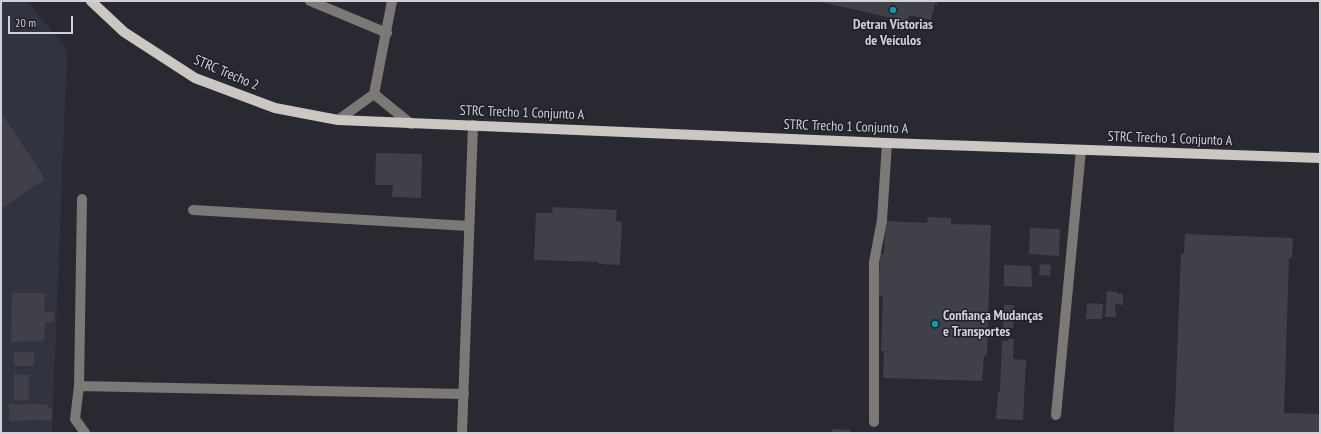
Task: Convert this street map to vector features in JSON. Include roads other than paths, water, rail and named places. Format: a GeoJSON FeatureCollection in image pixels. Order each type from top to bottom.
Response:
{"type":"FeatureCollection","features":[{"type":"Feature","properties":{"kind":"main road","name":"STRC Trecho 2"},"geometry":{"type":"LineString","coordinates":[[91,1],[124,32],[195,78],[275,108],[338,120],[371,122]]}},
{"type":"Feature","properties":{"kind":"main road","name":"STRC Trecho 1 Conjunto A"},"geometry":{"type":"LineString","coordinates":[[371,122],[887,143],[1320,158]]}},
{"type":"Feature","properties":{"kind":"street"},"geometry":{"type":"LineString","coordinates":[[310,1],[387,33]]}},
{"type":"Feature","properties":{"kind":"street"},"geometry":{"type":"LineString","coordinates":[[338,120],[374,94],[392,1]]}},
{"type":"Feature","properties":{"kind":"street"},"geometry":{"type":"LineString","coordinates":[[374,94],[411,124]]}},
{"type":"Feature","properties":{"kind":"street"},"geometry":{"type":"LineString","coordinates":[[462,433],[473,125]]}},
{"type":"Feature","properties":{"kind":"street"},"geometry":{"type":"LineString","coordinates":[[874,422],[874,262],[882,220],[887,143]]}},
{"type":"Feature","properties":{"kind":"street"},"geometry":{"type":"LineString","coordinates":[[1056,415],[1081,150]]}},
{"type":"Feature","properties":{"kind":"street"},"geometry":{"type":"LineString","coordinates":[[82,200],[79,386],[75,419],[86,433]]}},
{"type":"Feature","properties":{"kind":"street"},"geometry":{"type":"LineString","coordinates":[[193,210],[469,226]]}},
{"type":"Feature","properties":{"kind":"street"},"geometry":{"type":"LineString","coordinates":[[79,386],[464,394]]}},
{"type":"Feature","properties":{"kind":"place","name":"Detran Vistorias de Veículos"},"geometry":{"type":"Point","coordinates":[893,10]}},
{"type":"Feature","properties":{"kind":"place","name":"Confiança Mudanças e Transportes"},"geometry":{"type":"Point","coordinates":[935,324]}}]}
